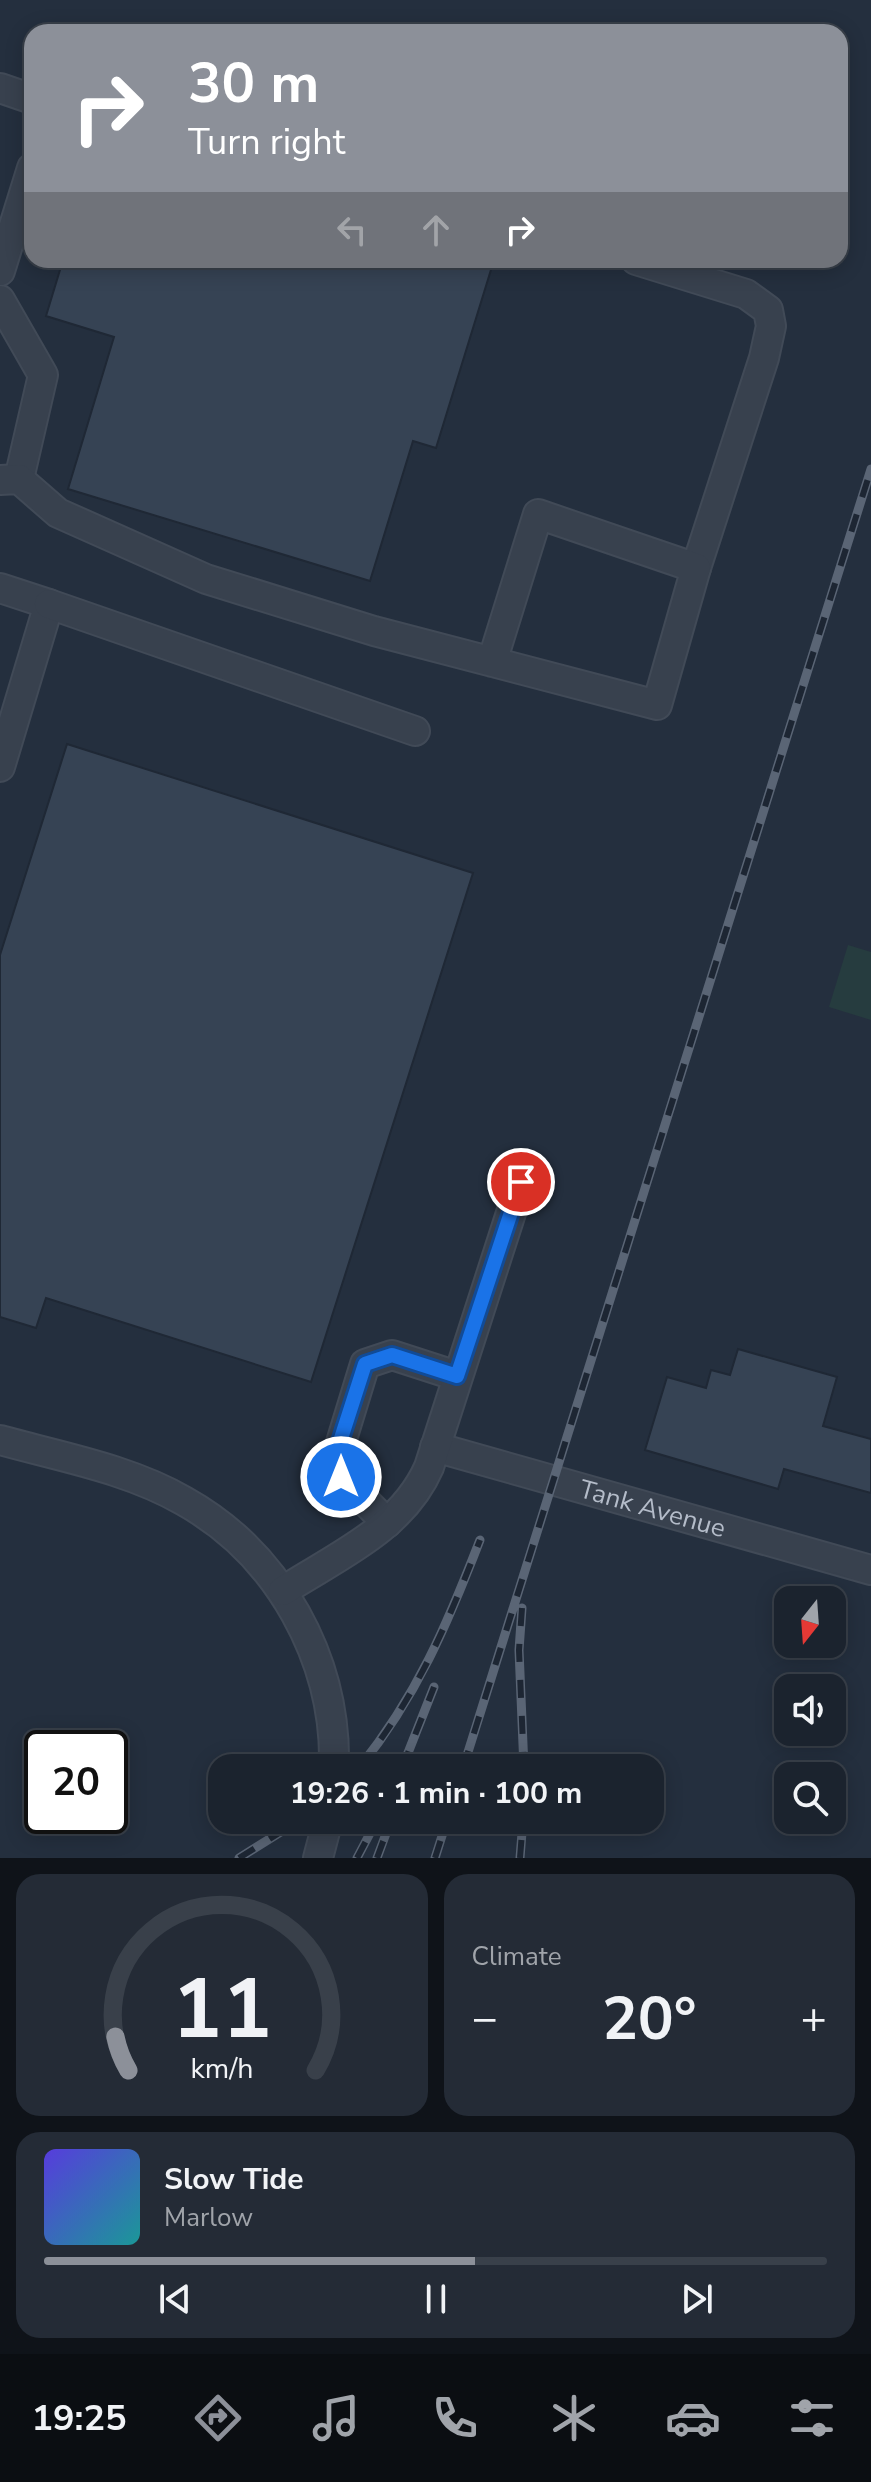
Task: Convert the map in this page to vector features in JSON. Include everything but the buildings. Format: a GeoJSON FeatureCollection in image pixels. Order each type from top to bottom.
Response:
{"type":"FeatureCollection","features":[{"type":"Feature","properties":{"kind":"street"},"geometry":{"type":"LineString","coordinates":[[0,88],[24,96]]}},
{"type":"Feature","properties":{"kind":"street"},"geometry":{"type":"LineString","coordinates":[[0,271],[24,194]]}},
{"type":"Feature","properties":{"kind":"street"},"geometry":{"type":"LineString","coordinates":[[0,300],[43,375],[10,479],[58,513],[206,579],[374,631],[657,705],[696,568],[764,358],[771,326],[768,310],[746,294],[662,268]]}},
{"type":"Feature","properties":{"kind":"street"},"geometry":{"type":"LineString","coordinates":[[492,662],[538,514],[696,568]]}},
{"type":"Feature","properties":{"kind":"street"},"geometry":{"type":"LineString","coordinates":[[0,588],[415,731]]}},
{"type":"Feature","properties":{"kind":"street"},"geometry":{"type":"LineString","coordinates":[[0,767],[49,604]]}},
{"type":"Feature","properties":{"kind":"street"},"geometry":{"type":"LineString","coordinates":[[283,1591],[387,1523],[416,1493],[429,1467],[521,1182]]}},
{"type":"Feature","properties":{"kind":"street"},"geometry":{"type":"LineString","coordinates":[[387,1523],[341,1477],[335,1462],[365,1364],[392,1355],[457,1376]]}},
{"type":"Feature","properties":{"kind":"street"},"geometry":{"type":"LineString","coordinates":[[0,1440],[141,1481],[184,1501],[224,1527],[257,1559],[283,1591],[318,1662],[330,1703],[333,1754]]}},
{"type":"Feature","properties":{"kind":"street","name":"Tank Avenue"},"geometry":{"type":"LineString","coordinates":[[435,1447],[871,1570]]}},
{"type":"Feature","properties":{"kind":"street"},"geometry":{"type":"LineString","coordinates":[[318,1858],[324,1834]]}},
{"type":"Feature","properties":{"kind":"green space"},"geometry":{"type":"Polygon","coordinates":[[[848,945],[871,952],[871,1020],[829,1007],[848,945]]]}},
{"type":"Feature","properties":{"kind":"railway"},"geometry":{"type":"LineString","coordinates":[[467,1754],[871,469]]}},
{"type":"Feature","properties":{"kind":"railway"},"geometry":{"type":"LineString","coordinates":[[369,1754],[398,1714],[429,1659],[480,1540]]}},
{"type":"Feature","properties":{"kind":"railway"},"geometry":{"type":"LineString","coordinates":[[522,1608],[519,1650],[523,1754]]}},
{"type":"Feature","properties":{"kind":"railway"},"geometry":{"type":"LineString","coordinates":[[408,1754],[434,1687]]}},
{"type":"Feature","properties":{"kind":"railway"},"geometry":{"type":"LineString","coordinates":[[239,1858],[278,1834]]}},
{"type":"Feature","properties":{"kind":"railway"},"geometry":{"type":"LineString","coordinates":[[357,1858],[370,1834]]}},
{"type":"Feature","properties":{"kind":"railway"},"geometry":{"type":"LineString","coordinates":[[377,1858],[386,1834]]}},
{"type":"Feature","properties":{"kind":"railway"},"geometry":{"type":"LineString","coordinates":[[435,1858],[443,1834]]}},
{"type":"Feature","properties":{"kind":"railway"},"geometry":{"type":"LineString","coordinates":[[520,1858],[522,1834]]}},
{"type":"Feature","properties":{"kind":"route"},"geometry":{"type":"LineString","coordinates":[[341,1477],[336,1470],[336,1454],[365,1364],[392,1355],[457,1376],[521,1182]]}}]}
